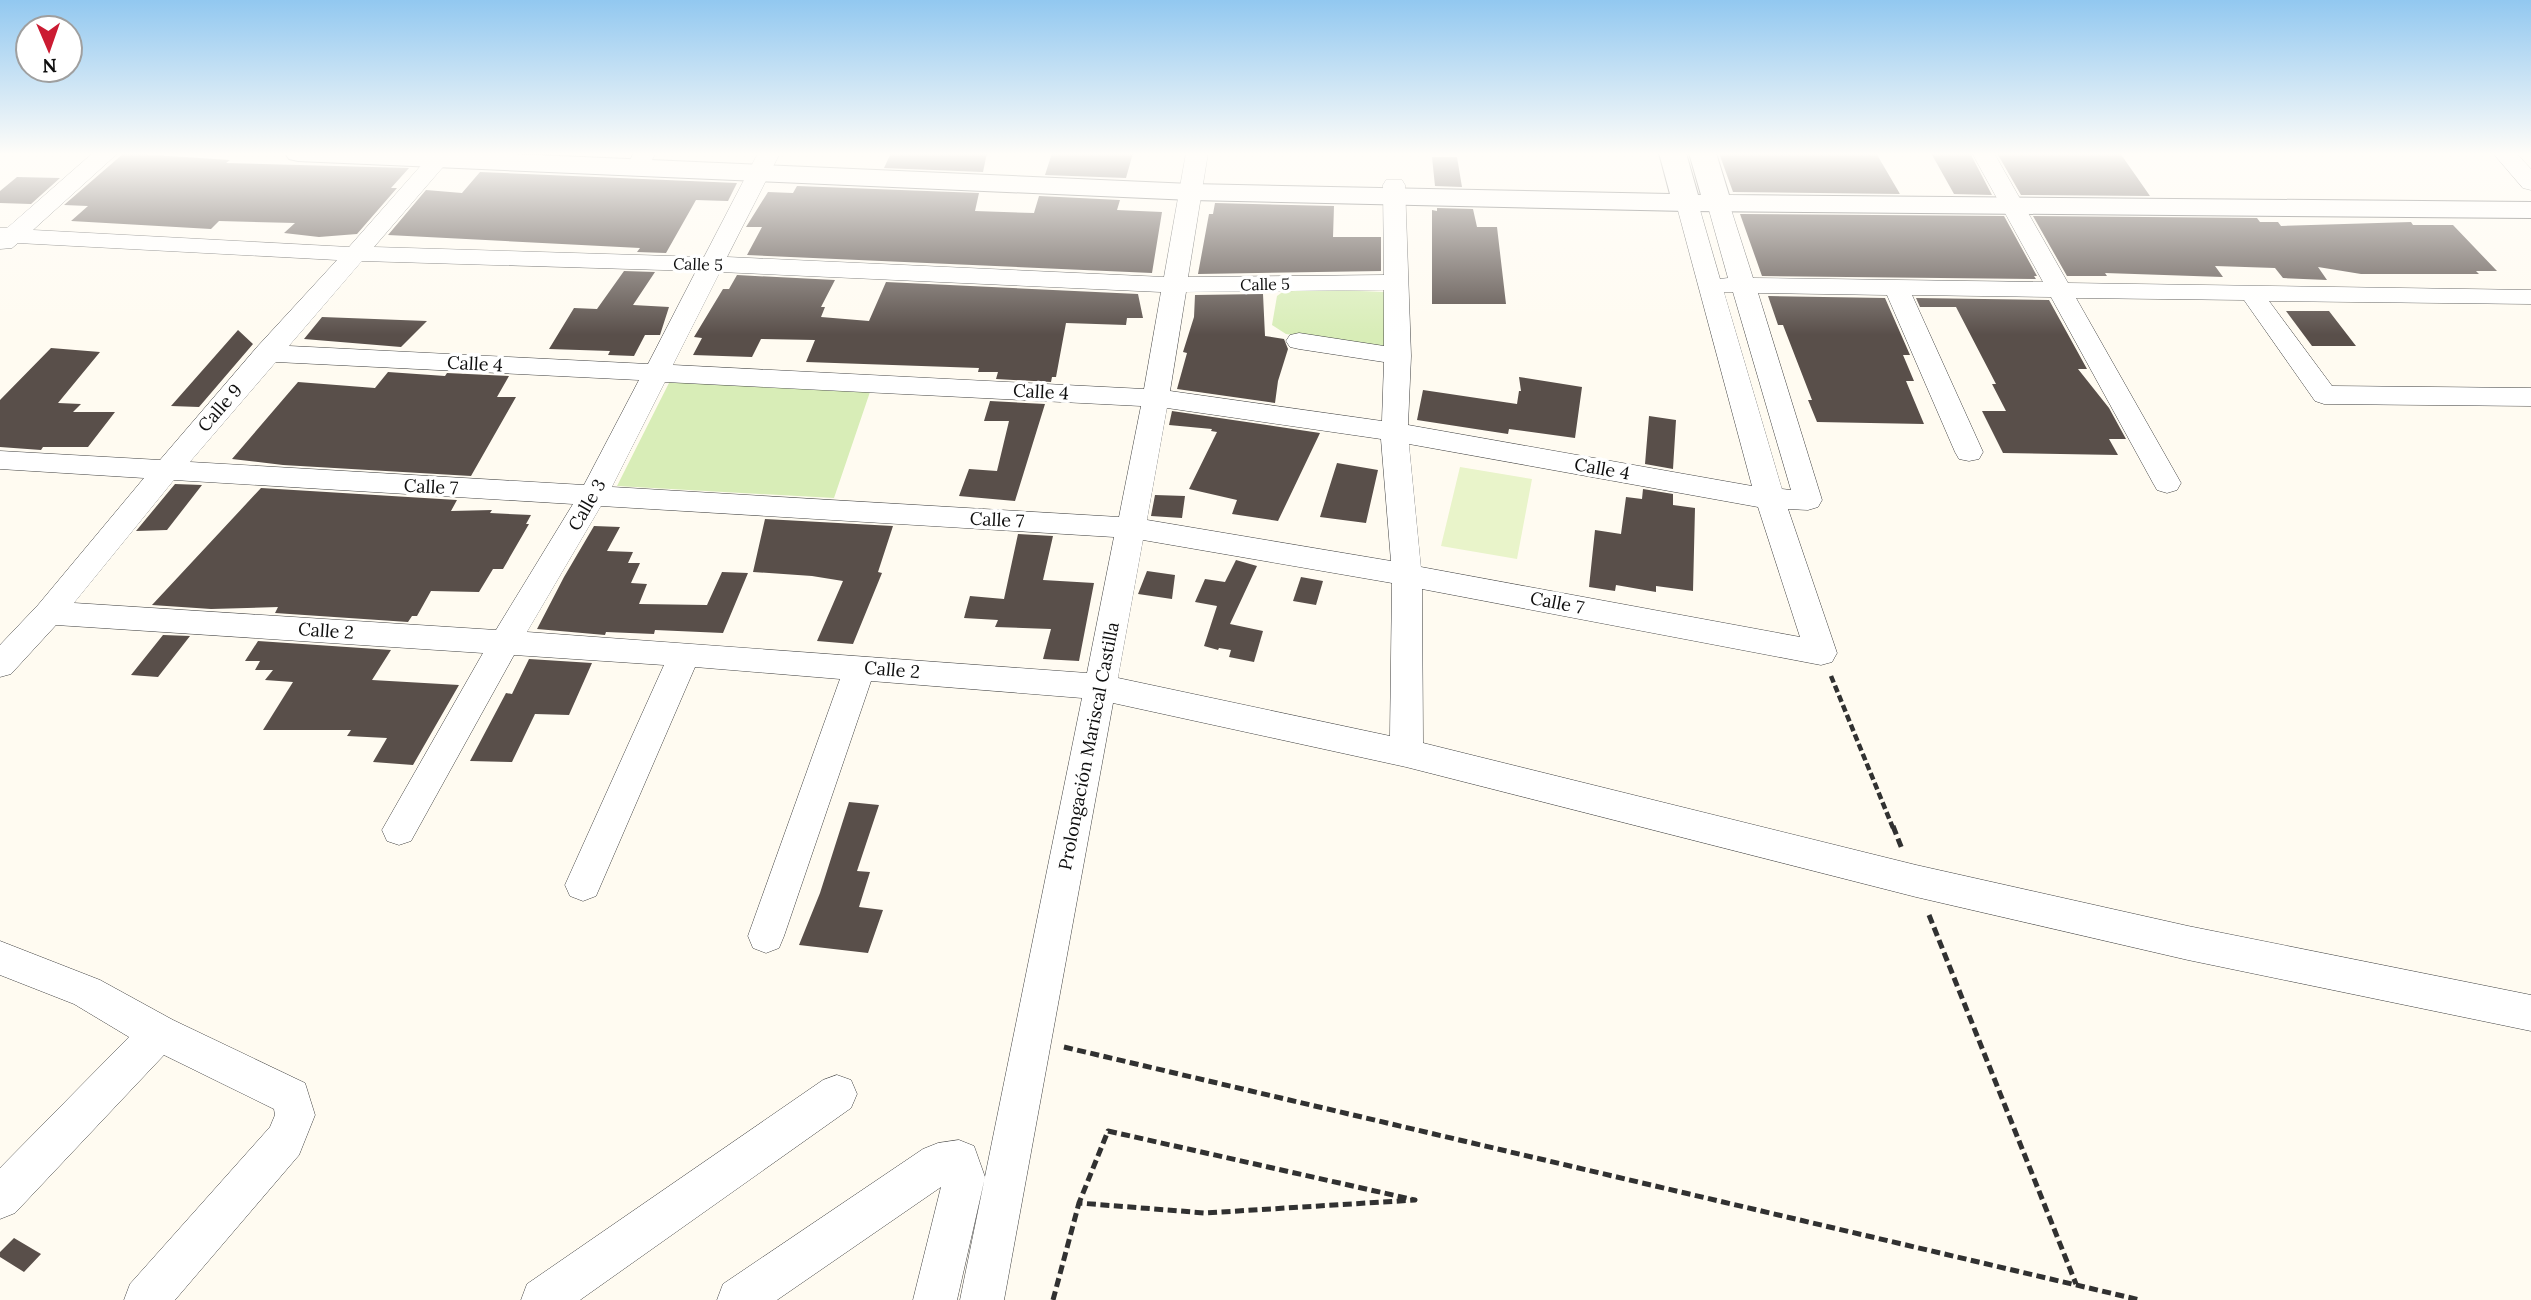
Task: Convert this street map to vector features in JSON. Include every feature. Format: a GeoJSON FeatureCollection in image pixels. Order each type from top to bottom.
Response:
{"type":"FeatureCollection","features":[{"type":"Feature","properties":{"kind":"street"},"geometry":{"type":"LineString","coordinates":[[3,236],[25,214]]}},
{"type":"Feature","properties":{"kind":"street"},"geometry":{"type":"LineString","coordinates":[[3,236],[31,214]]}},
{"type":"Feature","properties":{"kind":"street","name":"Calle 9"},"geometry":{"type":"LineString","coordinates":[[0,665],[49,613],[165,472],[390,214]]}},
{"type":"Feature","properties":{"kind":"street","name":"Calle 3"},"geometry":{"type":"LineString","coordinates":[[399,830],[505,642],[593,496],[738,214]]}},
{"type":"Feature","properties":{"kind":"street","name":"Prolongación Mariscal Castilla"},"geometry":{"type":"LineString","coordinates":[[982,1300],[1156,398],[1188,214]]}},
{"type":"Feature","properties":{"kind":"street"},"geometry":{"type":"LineString","coordinates":[[1395,214],[1398,356],[1394,432],[1407,575],[1406,754]]}},
{"type":"Feature","properties":{"kind":"street"},"geometry":{"type":"LineString","coordinates":[[1690,214],[1770,499],[1821,653]]}},
{"type":"Feature","properties":{"kind":"street"},"geometry":{"type":"LineString","coordinates":[[1721,214],[1742,286]]}},
{"type":"Feature","properties":{"kind":"street"},"geometry":{"type":"LineString","coordinates":[[2017,214],[2167,483]]}},
{"type":"Feature","properties":{"kind":"street","name":"Calle 5"},"geometry":{"type":"LineString","coordinates":[[3,236],[354,254],[712,264],[1176,285],[1397,282]]}},
{"type":"Feature","properties":{"kind":"street"},"geometry":{"type":"LineString","coordinates":[[1708,285],[2531,297]]}},
{"type":"Feature","properties":{"kind":"street","name":"Calle 4"},"geometry":{"type":"LineString","coordinates":[[267,353],[1156,398],[1394,432],[1770,499],[1808,500],[1742,286]]}},
{"type":"Feature","properties":{"kind":"street"},"geometry":{"type":"LineString","coordinates":[[1896,287],[1969,452]]}},
{"type":"Feature","properties":{"kind":"street"},"geometry":{"type":"LineString","coordinates":[[2251,293],[2325,395],[2531,397]]}},
{"type":"Feature","properties":{"kind":"street"},"geometry":{"type":"LineString","coordinates":[[1299,341],[1398,356]]}},
{"type":"Feature","properties":{"kind":"street","name":"Calle 7"},"geometry":{"type":"LineString","coordinates":[[0,460],[1131,528],[1407,575],[1821,653]]}},
{"type":"Feature","properties":{"kind":"street","name":"Calle 2"},"geometry":{"type":"LineString","coordinates":[[49,613],[685,654],[1099,687],[1406,754],[1916,881],[2188,943],[2531,1013]]}},
{"type":"Feature","properties":{"kind":"street"},"geometry":{"type":"LineString","coordinates":[[583,885],[685,654]]}},
{"type":"Feature","properties":{"kind":"street"},"geometry":{"type":"LineString","coordinates":[[766,936],[860,667]]}},
{"type":"Feature","properties":{"kind":"street"},"geometry":{"type":"LineString","coordinates":[[0,958],[87,992],[159,1033],[291,1097],[295,1115],[285,1141],[146,1300]]}},
{"type":"Feature","properties":{"kind":"street"},"geometry":{"type":"LineString","coordinates":[[0,1198],[159,1033]]}},
{"type":"Feature","properties":{"kind":"street"},"geometry":{"type":"LineString","coordinates":[[543,1300],[837,1094]]}},
{"type":"Feature","properties":{"kind":"street"},"geometry":{"type":"LineString","coordinates":[[739,1300],[938,1164],[959,1161],[964,1177],[935,1300]]}},
{"type":"Feature","properties":{"kind":"path"},"geometry":{"type":"LineString","coordinates":[[1821,653],[1916,881],[2077,1285]]}},
{"type":"Feature","properties":{"kind":"path"},"geometry":{"type":"LineString","coordinates":[[1032,1040],[2140,1300]]}},
{"type":"Feature","properties":{"kind":"path"},"geometry":{"type":"LineString","coordinates":[[1053,1300],[1079,1203],[1108,1131],[1415,1200],[1205,1213],[1079,1203]]}},
{"type":"Feature","properties":{"kind":"green space"},"geometry":{"type":"Polygon","coordinates":[[[1288,288],[1384,292],[1389,347],[1381,350],[1286,334],[1272,325],[1277,296],[1288,288]]]}},
{"type":"Feature","properties":{"kind":"green space"},"geometry":{"type":"Polygon","coordinates":[[[671,379],[871,389],[834,498],[617,486],[671,379]]]}},
{"type":"Feature","properties":{"kind":"green space"},"geometry":{"type":"Polygon","coordinates":[[[1460,467],[1532,479],[1517,559],[1441,546],[1460,467]]]}},
{"type":"Feature","properties":{"kind":"building"},"geometry":{"type":"Polygon","coordinates":[[[79,214],[375,214],[357,234],[319,237],[284,233],[295,223],[219,221],[211,229],[71,221],[79,214]]]}},
{"type":"Feature","properties":{"kind":"building"},"geometry":{"type":"Polygon","coordinates":[[[406,214],[688,214],[666,253],[637,252],[640,248],[388,235],[406,214]]]}},
{"type":"Feature","properties":{"kind":"building"},"geometry":{"type":"Polygon","coordinates":[[[754,214],[1162,214],[1152,273],[747,255],[762,227],[746,227],[754,214]]]}},
{"type":"Feature","properties":{"kind":"building"},"geometry":{"type":"Polygon","coordinates":[[[1209,214],[1334,214],[1333,237],[1381,237],[1381,271],[1198,274],[1209,214]]]}},
{"type":"Feature","properties":{"kind":"building"},"geometry":{"type":"Polygon","coordinates":[[[1432,214],[1474,214],[1477,227],[1497,227],[1506,304],[1432,304],[1432,214]]]}},
{"type":"Feature","properties":{"kind":"building"},"geometry":{"type":"Polygon","coordinates":[[[1740,214],[2004,216],[2037,276],[2034,276],[2036,279],[1762,276],[1740,214]]]}},
{"type":"Feature","properties":{"kind":"building"},"geometry":{"type":"Polygon","coordinates":[[[2033,216],[2257,218],[2260,222],[2278,222],[2281,226],[2411,222],[2413,225],[2453,225],[2497,271],[2476,271],[2479,274],[2361,274],[2318,267],[2327,280],[2283,278],[2275,268],[2215,266],[2223,277],[2105,273],[2107,276],[2067,276],[2033,216]]]}},
{"type":"Feature","properties":{"kind":"building"},"geometry":{"type":"Polygon","coordinates":[[[624,271],[655,272],[633,305],[669,307],[660,335],[645,335],[634,356],[608,355],[610,351],[549,349],[574,308],[597,309],[624,271]]]}},
{"type":"Feature","properties":{"kind":"building"},"geometry":{"type":"Polygon","coordinates":[[[737,275],[835,280],[821,307],[825,307],[821,317],[869,321],[886,282],[1138,294],[1143,318],[1127,318],[1126,325],[1066,323],[1056,377],[1052,377],[1051,382],[996,379],[998,372],[978,372],[979,368],[806,362],[815,340],[761,339],[752,357],[693,355],[702,338],[694,337],[723,289],[729,289],[737,275]]]}},
{"type":"Feature","properties":{"kind":"building"},"geometry":{"type":"Polygon","coordinates":[[[1263,294],[1265,336],[1284,339],[1288,349],[1278,381],[1275,403],[1177,389],[1187,353],[1183,352],[1194,317],[1195,295],[1263,294]]]}},
{"type":"Feature","properties":{"kind":"building"},"geometry":{"type":"Polygon","coordinates":[[[1768,296],[1885,298],[1910,355],[1903,355],[1914,381],[1906,381],[1924,424],[1817,422],[1808,400],[1812,400],[1783,325],[1778,325],[1768,296]]]}},
{"type":"Feature","properties":{"kind":"building"},"geometry":{"type":"Polygon","coordinates":[[[1916,298],[2049,300],[2087,369],[2078,369],[2109,408],[2126,439],[2109,439],[2118,455],[2003,453],[1982,411],[2006,411],[1992,384],[1996,384],[1956,307],[1920,307],[1916,298]]]}},
{"type":"Feature","properties":{"kind":"building"},"geometry":{"type":"Polygon","coordinates":[[[2286,311],[2329,311],[2356,346],[2312,346],[2286,311]]]}},
{"type":"Feature","properties":{"kind":"building"},"geometry":{"type":"Polygon","coordinates":[[[322,317],[427,321],[401,347],[304,339],[322,317]]]}},
{"type":"Feature","properties":{"kind":"building"},"geometry":{"type":"Polygon","coordinates":[[[238,330],[253,344],[199,407],[171,406],[238,330]]]}},
{"type":"Feature","properties":{"kind":"building"},"geometry":{"type":"Polygon","coordinates":[[[51,348],[100,352],[58,403],[81,404],[73,412],[115,412],[88,447],[43,447],[41,450],[0,447],[0,400],[51,348]]]}},
{"type":"Feature","properties":{"kind":"building"},"geometry":{"type":"Polygon","coordinates":[[[388,372],[445,376],[447,373],[509,376],[497,397],[516,397],[471,476],[283,465],[232,459],[298,382],[375,388],[388,372]]]}},
{"type":"Feature","properties":{"kind":"building"},"geometry":{"type":"Polygon","coordinates":[[[1519,377],[1582,387],[1575,438],[1509,429],[1508,434],[1417,420],[1423,390],[1517,404],[1521,391],[1519,377]]]}},
{"type":"Feature","properties":{"kind":"building"},"geometry":{"type":"Polygon","coordinates":[[[990,401],[1045,404],[1015,501],[959,496],[969,469],[997,471],[1009,421],[984,421],[990,401]]]}},
{"type":"Feature","properties":{"kind":"building"},"geometry":{"type":"Polygon","coordinates":[[[1172,411],[1320,433],[1278,521],[1232,514],[1237,500],[1189,489],[1217,432],[1211,431],[1212,429],[1169,425],[1172,411]]]}},
{"type":"Feature","properties":{"kind":"building"},"geometry":{"type":"Polygon","coordinates":[[[1649,416],[1676,420],[1673,469],[1645,464],[1649,416]]]}},
{"type":"Feature","properties":{"kind":"building"},"geometry":{"type":"Polygon","coordinates":[[[1337,463],[1378,470],[1366,523],[1320,517],[1337,463]]]}},
{"type":"Feature","properties":{"kind":"building"},"geometry":{"type":"Polygon","coordinates":[[[175,484],[202,485],[167,530],[136,531],[175,484]]]}},
{"type":"Feature","properties":{"kind":"building"},"geometry":{"type":"Polygon","coordinates":[[[261,488],[457,500],[451,511],[492,510],[490,513],[531,515],[526,524],[529,524],[503,569],[493,569],[479,592],[431,591],[417,616],[412,616],[408,622],[275,613],[278,607],[211,609],[152,605],[261,488]]]}},
{"type":"Feature","properties":{"kind":"building"},"geometry":{"type":"Polygon","coordinates":[[[1643,489],[1673,494],[1673,505],[1695,508],[1693,591],[1656,586],[1656,592],[1616,585],[1615,591],[1589,587],[1595,530],[1621,534],[1626,497],[1642,499],[1643,489]]]}},
{"type":"Feature","properties":{"kind":"building"},"geometry":{"type":"Polygon","coordinates":[[[1155,495],[1185,496],[1182,518],[1151,516],[1155,495]]]}},
{"type":"Feature","properties":{"kind":"building"},"geometry":{"type":"Polygon","coordinates":[[[765,519],[893,526],[878,572],[882,573],[853,644],[817,641],[843,581],[753,572],[765,519]]]}},
{"type":"Feature","properties":{"kind":"building"},"geometry":{"type":"Polygon","coordinates":[[[594,526],[620,527],[607,551],[633,552],[628,563],[640,563],[631,583],[647,584],[639,604],[707,605],[722,572],[748,573],[723,633],[655,630],[654,634],[606,632],[605,635],[537,629],[594,526]]]}},
{"type":"Feature","properties":{"kind":"building"},"geometry":{"type":"Polygon","coordinates":[[[1018,534],[1053,536],[1043,580],[1094,583],[1079,661],[1043,659],[1051,629],[995,627],[998,620],[964,618],[970,596],[1004,599],[1018,534]]]}},
{"type":"Feature","properties":{"kind":"building"},"geometry":{"type":"Polygon","coordinates":[[[1236,560],[1257,566],[1230,624],[1263,631],[1254,662],[1229,657],[1231,650],[1204,646],[1217,606],[1195,602],[1205,579],[1225,582],[1236,560]]]}},
{"type":"Feature","properties":{"kind":"building"},"geometry":{"type":"Polygon","coordinates":[[[1147,571],[1175,575],[1172,599],[1138,594],[1147,571]]]}},
{"type":"Feature","properties":{"kind":"building"},"geometry":{"type":"Polygon","coordinates":[[[1301,577],[1323,581],[1316,605],[1293,601],[1301,577]]]}},
{"type":"Feature","properties":{"kind":"building"},"geometry":{"type":"Polygon","coordinates":[[[163,635],[190,636],[158,677],[131,675],[163,635]]]}},
{"type":"Feature","properties":{"kind":"building"},"geometry":{"type":"Polygon","coordinates":[[[258,641],[391,650],[372,680],[459,685],[413,765],[373,762],[387,738],[347,736],[351,730],[263,730],[293,682],[265,680],[273,670],[255,670],[260,661],[245,661],[258,641]]]}},
{"type":"Feature","properties":{"kind":"building"},"geometry":{"type":"Polygon","coordinates":[[[529,659],[592,663],[569,715],[535,714],[512,762],[470,761],[506,693],[512,694],[529,659]]]}},
{"type":"Feature","properties":{"kind":"building"},"geometry":{"type":"Polygon","coordinates":[[[849,802],[879,805],[857,871],[870,872],[859,907],[883,910],[868,953],[799,945],[820,893],[849,802]]]}},
{"type":"Feature","properties":{"kind":"building"},"geometry":{"type":"Polygon","coordinates":[[[14,1238],[41,1254],[24,1272],[0,1257],[0,1252],[14,1238]]]}}]}
